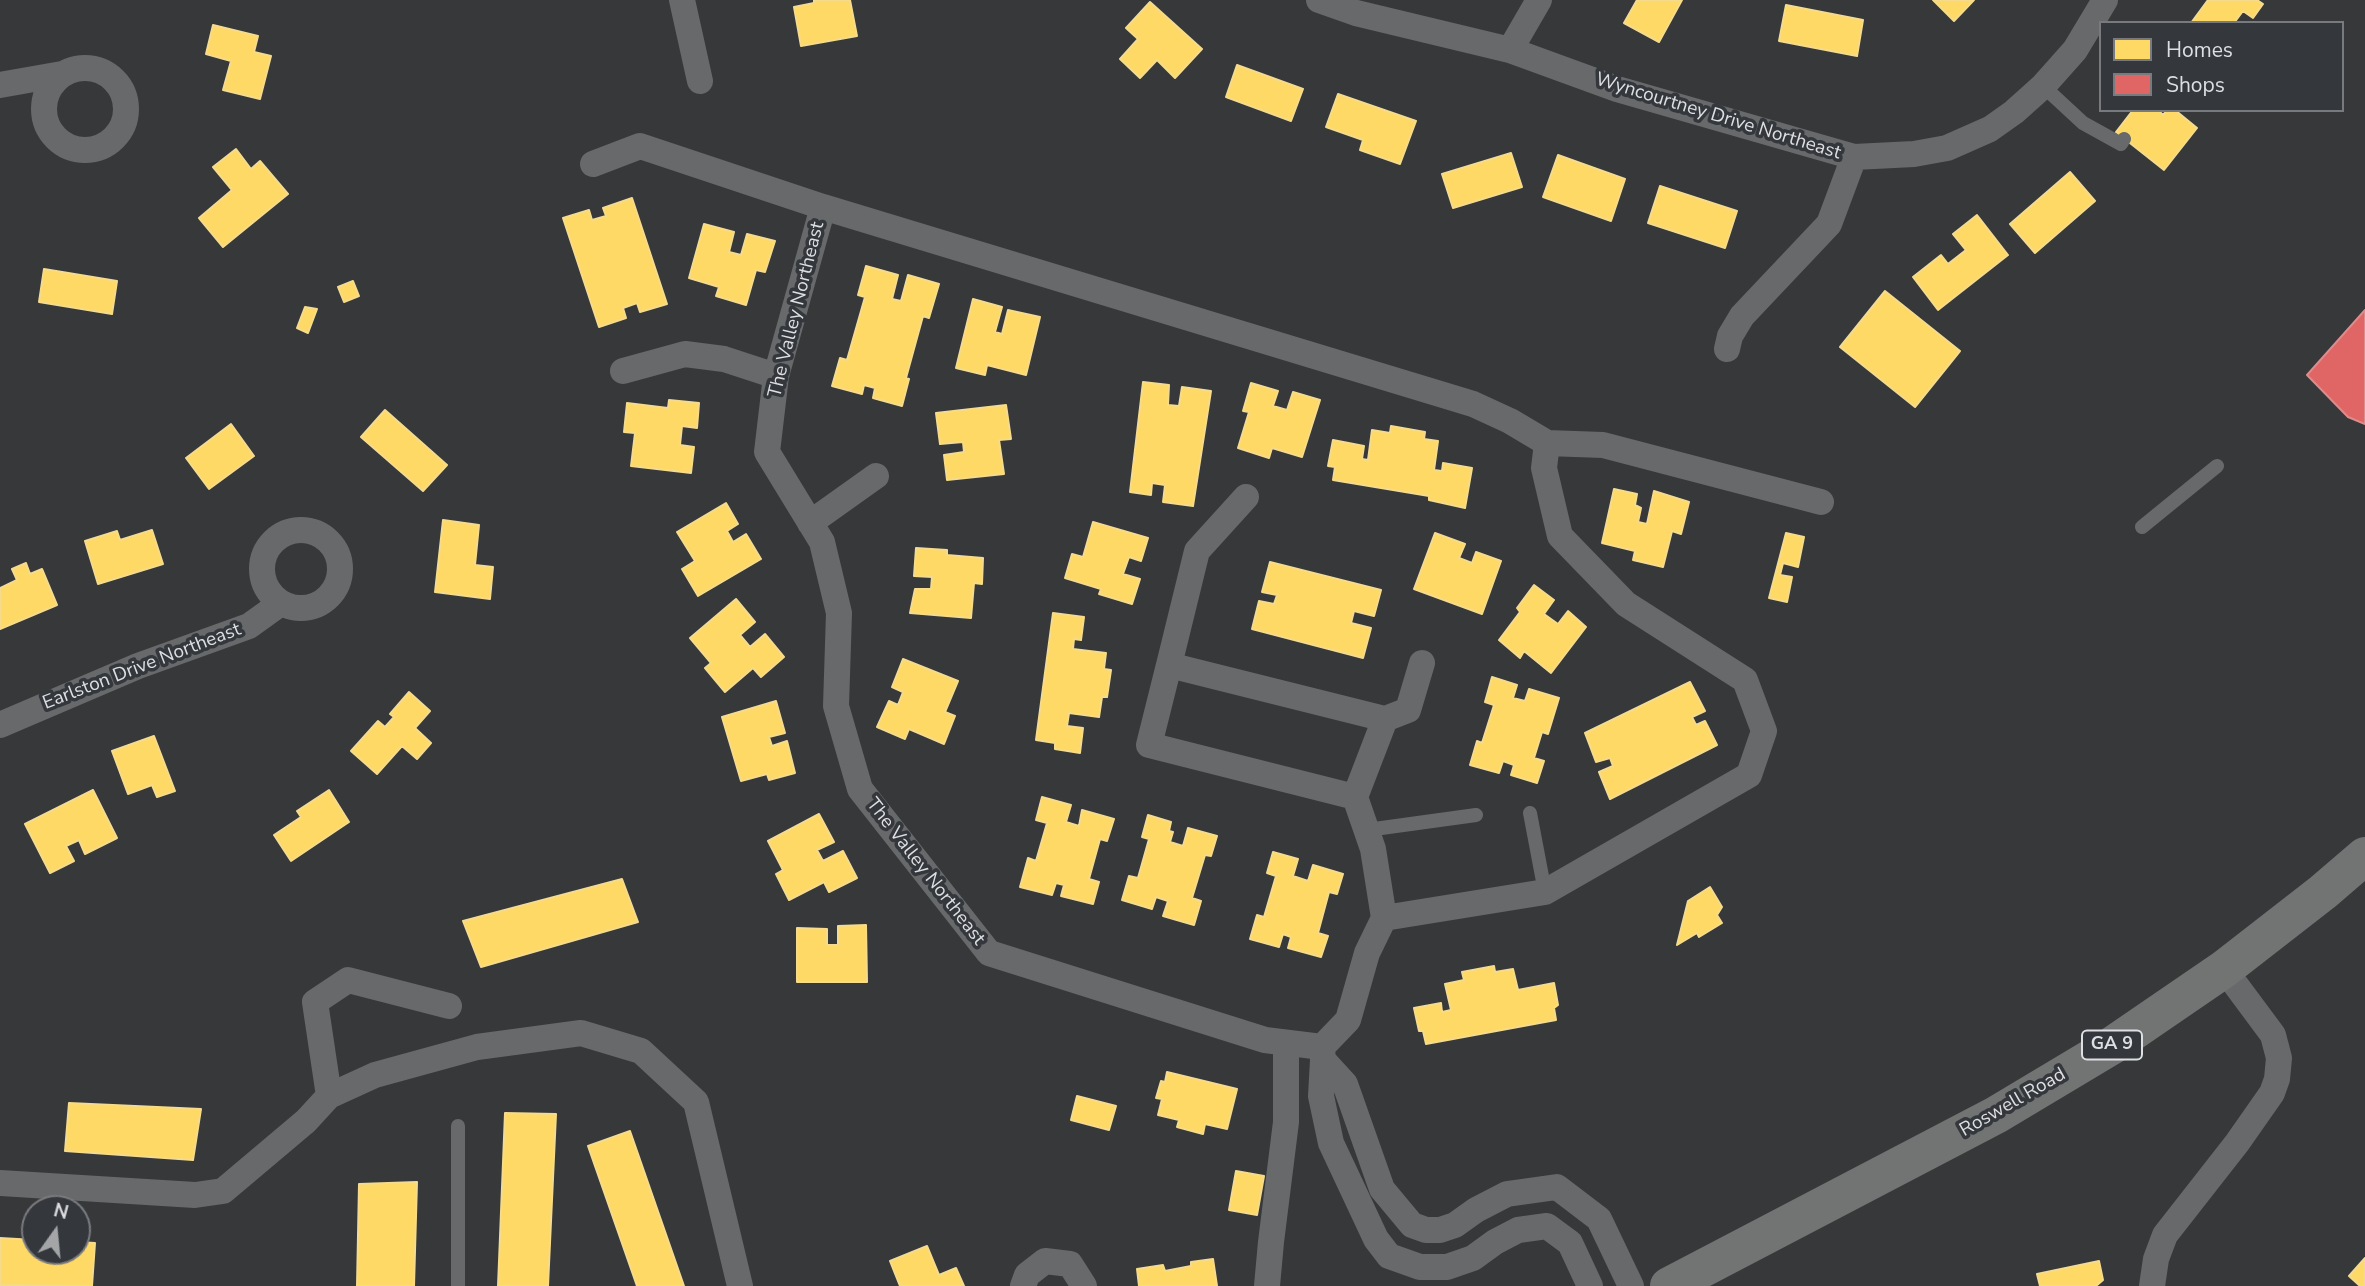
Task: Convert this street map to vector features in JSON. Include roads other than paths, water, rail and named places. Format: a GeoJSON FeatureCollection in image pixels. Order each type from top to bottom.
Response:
{"type":"FeatureCollection","features":[{"type":"Feature","properties":{"kind":"main road","name":"Roswell Road"},"geometry":{"type":"LineString","coordinates":[[1669,1286],[1996,1115],[2113,1045],[2224,969],[2365,856]]}},
{"type":"Feature","properties":{"kind":"street"},"geometry":{"type":"LineString","coordinates":[[682,0],[700,81]]}},
{"type":"Feature","properties":{"kind":"street","name":"Wyncourtney Drive Northeast"},"geometry":{"type":"LineString","coordinates":[[1319,0],[1356,13],[1510,50],[1617,89],[1854,157],[1914,154],[1947,148],[1990,129],[2043,86],[2100,16]]}},
{"type":"Feature","properties":{"kind":"street"},"geometry":{"type":"LineString","coordinates":[[1510,50],[1539,0]]}},
{"type":"Feature","properties":{"kind":"street"},"geometry":{"type":"LineString","coordinates":[[0,85],[62,74]]}},
{"type":"Feature","properties":{"kind":"street"},"geometry":{"type":"LineString","coordinates":[[593,164],[640,146],[822,207],[1473,404],[1510,421],[1547,443],[1603,445],[1821,502]]}},
{"type":"Feature","properties":{"kind":"street"},"geometry":{"type":"LineString","coordinates":[[1727,349],[1730,336],[1742,316],[1829,224],[1854,157]]}},
{"type":"Feature","properties":{"kind":"street","name":"The Valley Northeast"},"geometry":{"type":"LineString","coordinates":[[822,207],[776,376],[767,452],[822,542],[839,613],[836,706],[860,789],[989,953],[1265,1040],[1322,1054]]}},
{"type":"Feature","properties":{"kind":"street"},"geometry":{"type":"LineString","coordinates":[[623,371],[685,354],[724,359],[776,376]]}},
{"type":"Feature","properties":{"kind":"street"},"geometry":{"type":"LineString","coordinates":[[1384,918],[1545,892],[1749,775],[1764,731],[1745,680],[1626,604],[1560,536],[1544,468],[1547,443]]}},
{"type":"Feature","properties":{"kind":"street"},"geometry":{"type":"LineString","coordinates":[[810,523],[876,476]]}},
{"type":"Feature","properties":{"kind":"street"},"geometry":{"type":"LineString","coordinates":[[1246,497],[1197,551],[1149,745],[1355,797]]}},
{"type":"Feature","properties":{"kind":"street","name":"Earlston Drive Northeast"},"geometry":{"type":"LineString","coordinates":[[0,725],[138,666],[249,626],[281,603]]}},
{"type":"Feature","properties":{"kind":"street"},"geometry":{"type":"LineString","coordinates":[[1169,665],[1385,719],[1408,710],[1422,663]]}},
{"type":"Feature","properties":{"kind":"street"},"geometry":{"type":"LineString","coordinates":[[1385,719],[1355,797],[1373,849],[1384,918],[1367,953],[1348,1020],[1322,1054],[1321,1096],[1331,1143],[1376,1239],[1389,1256],[1420,1267],[1447,1267],[1472,1258],[1518,1230],[1547,1226],[1570,1243],[1590,1286]]}},
{"type":"Feature","properties":{"kind":"street"},"geometry":{"type":"LineString","coordinates":[[2152,1286],[2156,1259],[2165,1235],[2237,1143],[2272,1093],[2277,1079],[2280,1058],[2273,1035],[2224,969]]}},
{"type":"Feature","properties":{"kind":"street"},"geometry":{"type":"LineString","coordinates":[[329,1096],[315,1002],[348,980],[449,1006]]}},
{"type":"Feature","properties":{"kind":"street"},"geometry":{"type":"LineString","coordinates":[[0,1183],[195,1195],[223,1191],[306,1121],[329,1096],[375,1075],[477,1047],[581,1033],[640,1051],[696,1102],[740,1286]]}},
{"type":"Feature","properties":{"kind":"street"},"geometry":{"type":"LineString","coordinates":[[1267,1286],[1286,1122],[1286,1043]]}},
{"type":"Feature","properties":{"kind":"street"},"geometry":{"type":"LineString","coordinates":[[1322,1054],[1345,1084],[1382,1189],[1412,1225],[1426,1230],[1440,1230],[1455,1225],[1476,1210],[1507,1194],[1557,1187],[1599,1219],[1630,1286]]}},
{"type":"Feature","properties":{"kind":"street"},"geometry":{"type":"LineString","coordinates":[[1023,1286],[1027,1275],[1045,1261],[1070,1264],[1084,1286]]}},
{"type":"Feature","properties":{"kind":"lane"},"geometry":{"type":"LineString","coordinates":[[2043,86],[2083,123],[2121,144],[2124,139]]}},
{"type":"Feature","properties":{"kind":"lane"},"geometry":{"type":"LineString","coordinates":[[2142,527],[2217,466]]}},
{"type":"Feature","properties":{"kind":"lane"},"geometry":{"type":"LineString","coordinates":[[1530,813],[1545,892]]}},
{"type":"Feature","properties":{"kind":"lane"},"geometry":{"type":"LineString","coordinates":[[1367,830],[1476,815]]}},
{"type":"Feature","properties":{"kind":"lane"},"geometry":{"type":"LineString","coordinates":[[458,1126],[458,1286]]}}]}
